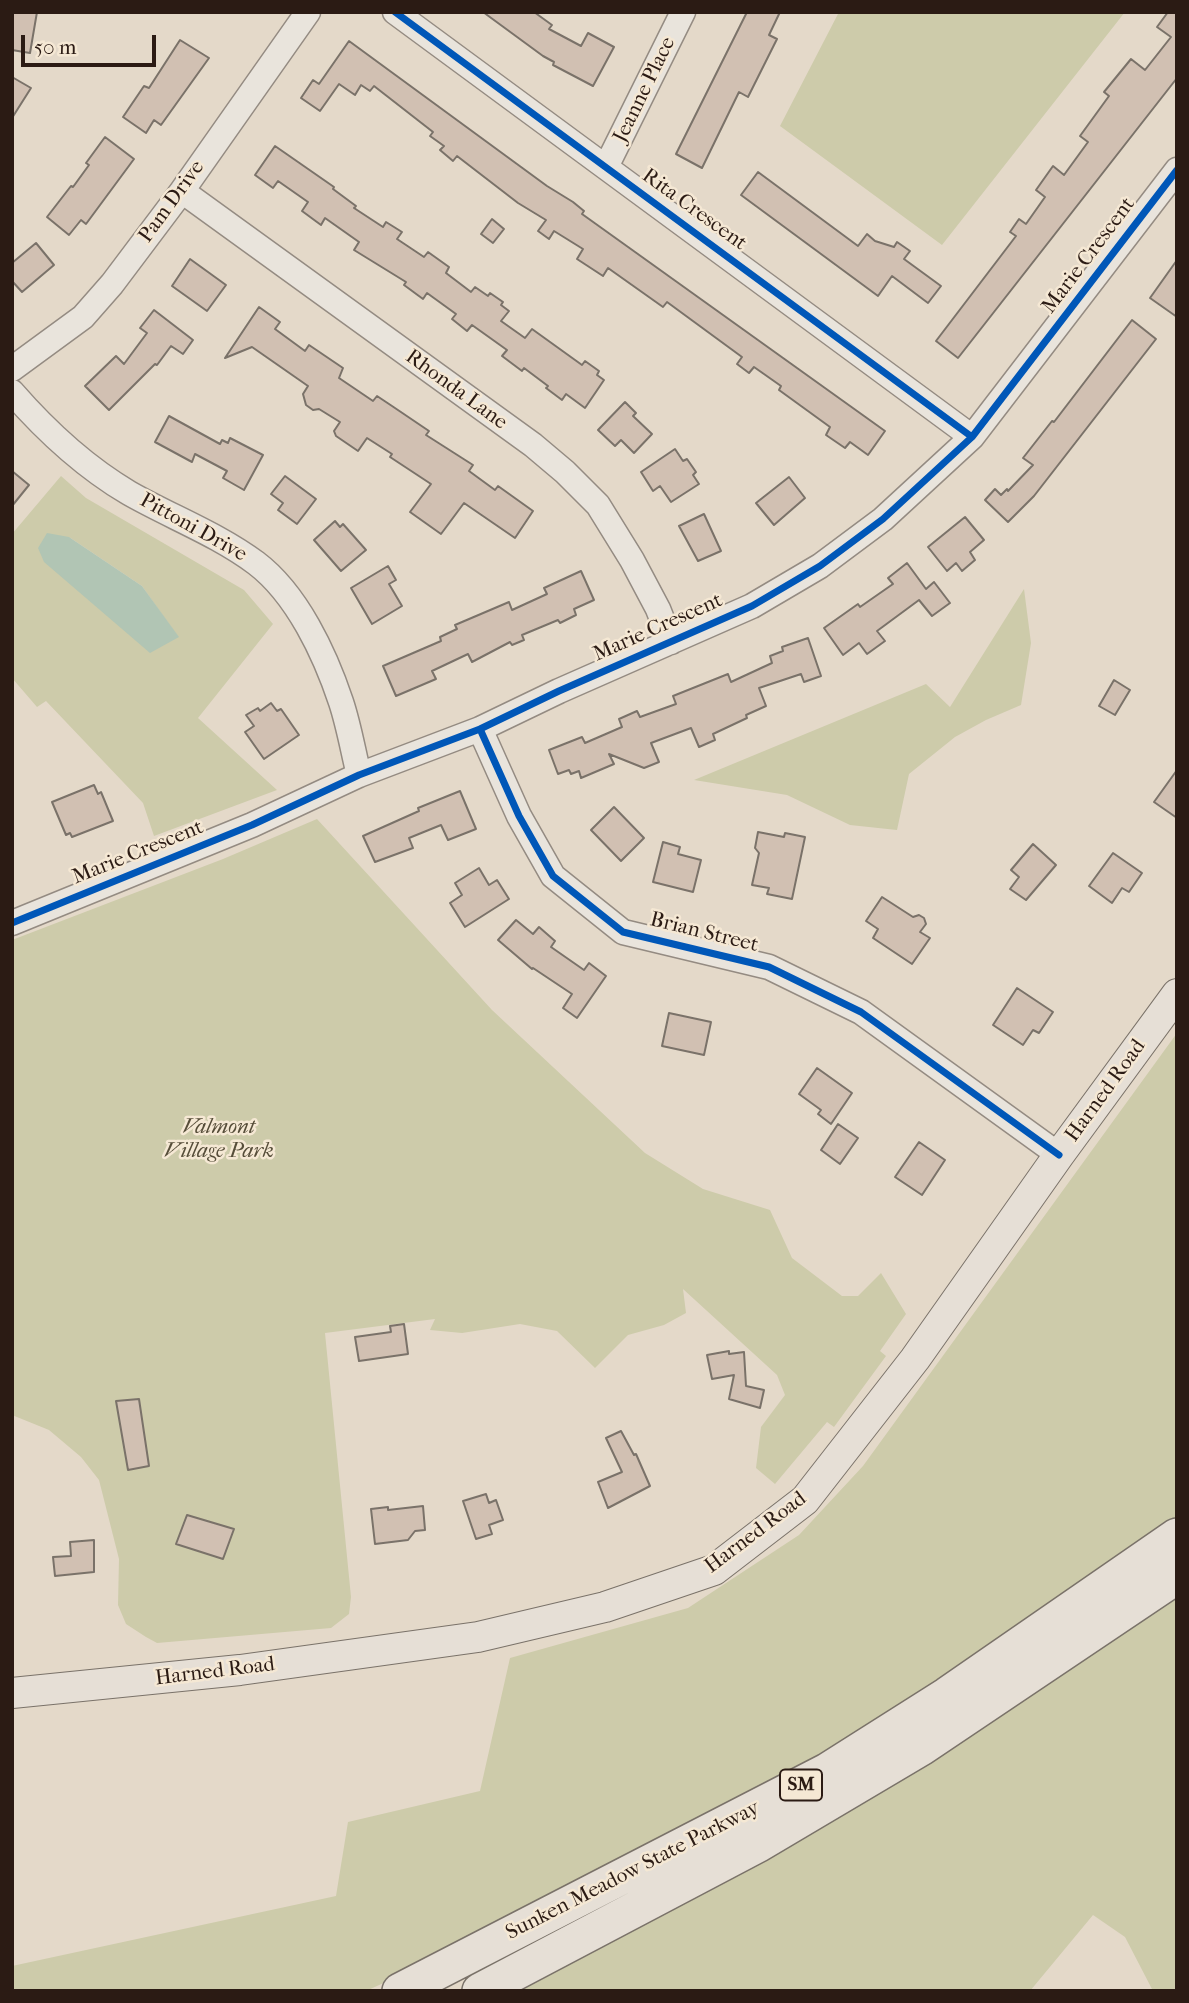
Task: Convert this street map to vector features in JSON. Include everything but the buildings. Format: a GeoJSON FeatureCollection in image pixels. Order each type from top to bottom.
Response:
{"type":"FeatureCollection","features":[{"type":"Feature","properties":{"kind":"highway","name":"Sunken Meadow State Parkway"},"geometry":{"type":"LineString","coordinates":[[400,1991],[827,1771],[947,1695],[1177,1536]]}},
{"type":"Feature","properties":{"kind":"highway","name":"Sunken Meadow State Parkway"},"geometry":{"type":"LineString","coordinates":[[480,1991],[760,1844],[909,1755],[1177,1576]]}},
{"type":"Feature","properties":{"kind":"main road","name":"Harned Road"},"geometry":{"type":"LineString","coordinates":[[12,1693],[240,1670],[478,1637],[605,1607],[714,1570],[805,1500],[915,1359],[1177,994]]}},
{"type":"Feature","properties":{"kind":"street","name":"Pam Drive"},"geometry":{"type":"LineString","coordinates":[[12,369],[83,317],[112,284],[182,191],[308,12]]}},
{"type":"Feature","properties":{"kind":"street","name":"Rita Crescent"},"geometry":{"type":"LineString","coordinates":[[395,12],[972,437]]}},
{"type":"Feature","properties":{"kind":"street","name":"Jeanne Place"},"geometry":{"type":"LineString","coordinates":[[606,167],[683,12]]}},
{"type":"Feature","properties":{"kind":"street","name":"Marie Crescent"},"geometry":{"type":"LineString","coordinates":[[12,923],[252,825],[359,775],[480,729],[559,691],[752,607],[820,566],[883,519],[972,437],[1177,170]]}},
{"type":"Feature","properties":{"kind":"street","name":"Rhonda Lane"},"geometry":{"type":"LineString","coordinates":[[182,191],[522,437],[565,472],[598,505],[632,560],[658,609],[671,642]]}},
{"type":"Feature","properties":{"kind":"street","name":"Pittoni Drive"},"geometry":{"type":"LineString","coordinates":[[12,392],[96,472],[131,494],[234,549],[257,564],[284,592],[308,624],[341,703],[359,775]]}},
{"type":"Feature","properties":{"kind":"street","name":"Brian Street"},"geometry":{"type":"LineString","coordinates":[[480,729],[519,817],[553,876],[622,932],[769,967],[861,1012],[1059,1155]]}},
{"type":"Feature","properties":{"kind":"green space"},"geometry":{"type":"Polygon","coordinates":[[[839,12],[1125,12],[942,245],[780,126],[839,12]]]}},
{"type":"Feature","properties":{"kind":"green space"},"geometry":{"type":"Polygon","coordinates":[[[61,476],[86,498],[244,590],[273,624],[198,718],[277,790],[154,836],[143,803],[46,701],[37,707],[12,678],[12,534],[61,476]],[[69,537],[178,637],[142,586],[69,537]]]}},
{"type":"Feature","properties":{"kind":"green space"},"geometry":{"type":"Polygon","coordinates":[[[1024,589],[1031,643],[1021,705],[955,737],[909,774],[897,830],[850,825],[787,795],[694,780],[926,684],[950,707],[1024,589]]]}},
{"type":"Feature","properties":{"kind":"green space","name":"Valmont Village Park"},"geometry":{"type":"Polygon","coordinates":[[[317,819],[492,1010],[645,1153],[703,1189],[770,1210],[792,1258],[842,1296],[858,1296],[881,1273],[906,1314],[880,1351],[886,1356],[834,1427],[827,1422],[775,1484],[756,1468],[761,1427],[785,1395],[777,1375],[683,1289],[686,1313],[664,1325],[628,1335],[595,1368],[557,1331],[520,1324],[462,1333],[430,1330],[435,1319],[325,1333],[351,1597],[349,1614],[331,1628],[157,1643],[126,1624],[118,1605],[119,1559],[99,1480],[81,1457],[49,1430],[12,1415],[12,940],[223,859],[317,819]]]}},
{"type":"Feature","properties":{"kind":"green space"},"geometry":{"type":"Polygon","coordinates":[[[1177,1033],[1177,1516],[1064,1600],[777,1782],[519,1921],[366,1991],[12,1991],[12,1966],[336,1896],[348,1822],[480,1791],[510,1658],[688,1608],[799,1535],[863,1466],[1177,1033]]]}},
{"type":"Feature","properties":{"kind":"green space"},"geometry":{"type":"Polygon","coordinates":[[[1177,1590],[1177,1991],[1153,1991],[1125,1937],[1093,1915],[1030,1991],[496,1991],[1177,1590]]]}},
{"type":"Feature","properties":{"kind":"shaded area"},"geometry":{"type":"Polygon","coordinates":[[[47,533],[69,537],[142,586],[179,637],[150,653],[44,562],[38,548],[47,533]]]}},
{"type":"Feature","properties":{"kind":"cycle path"},"geometry":{"type":"LineString","coordinates":[[395,12],[972,437]]}},
{"type":"Feature","properties":{"kind":"cycle path"},"geometry":{"type":"LineString","coordinates":[[12,923],[252,825],[359,775],[480,729],[752,606],[820,566],[883,519],[972,437],[1177,170]]}},
{"type":"Feature","properties":{"kind":"cycle path"},"geometry":{"type":"LineString","coordinates":[[480,729],[519,816],[553,876],[623,932],[769,967],[861,1012],[1059,1155]]}}]}
